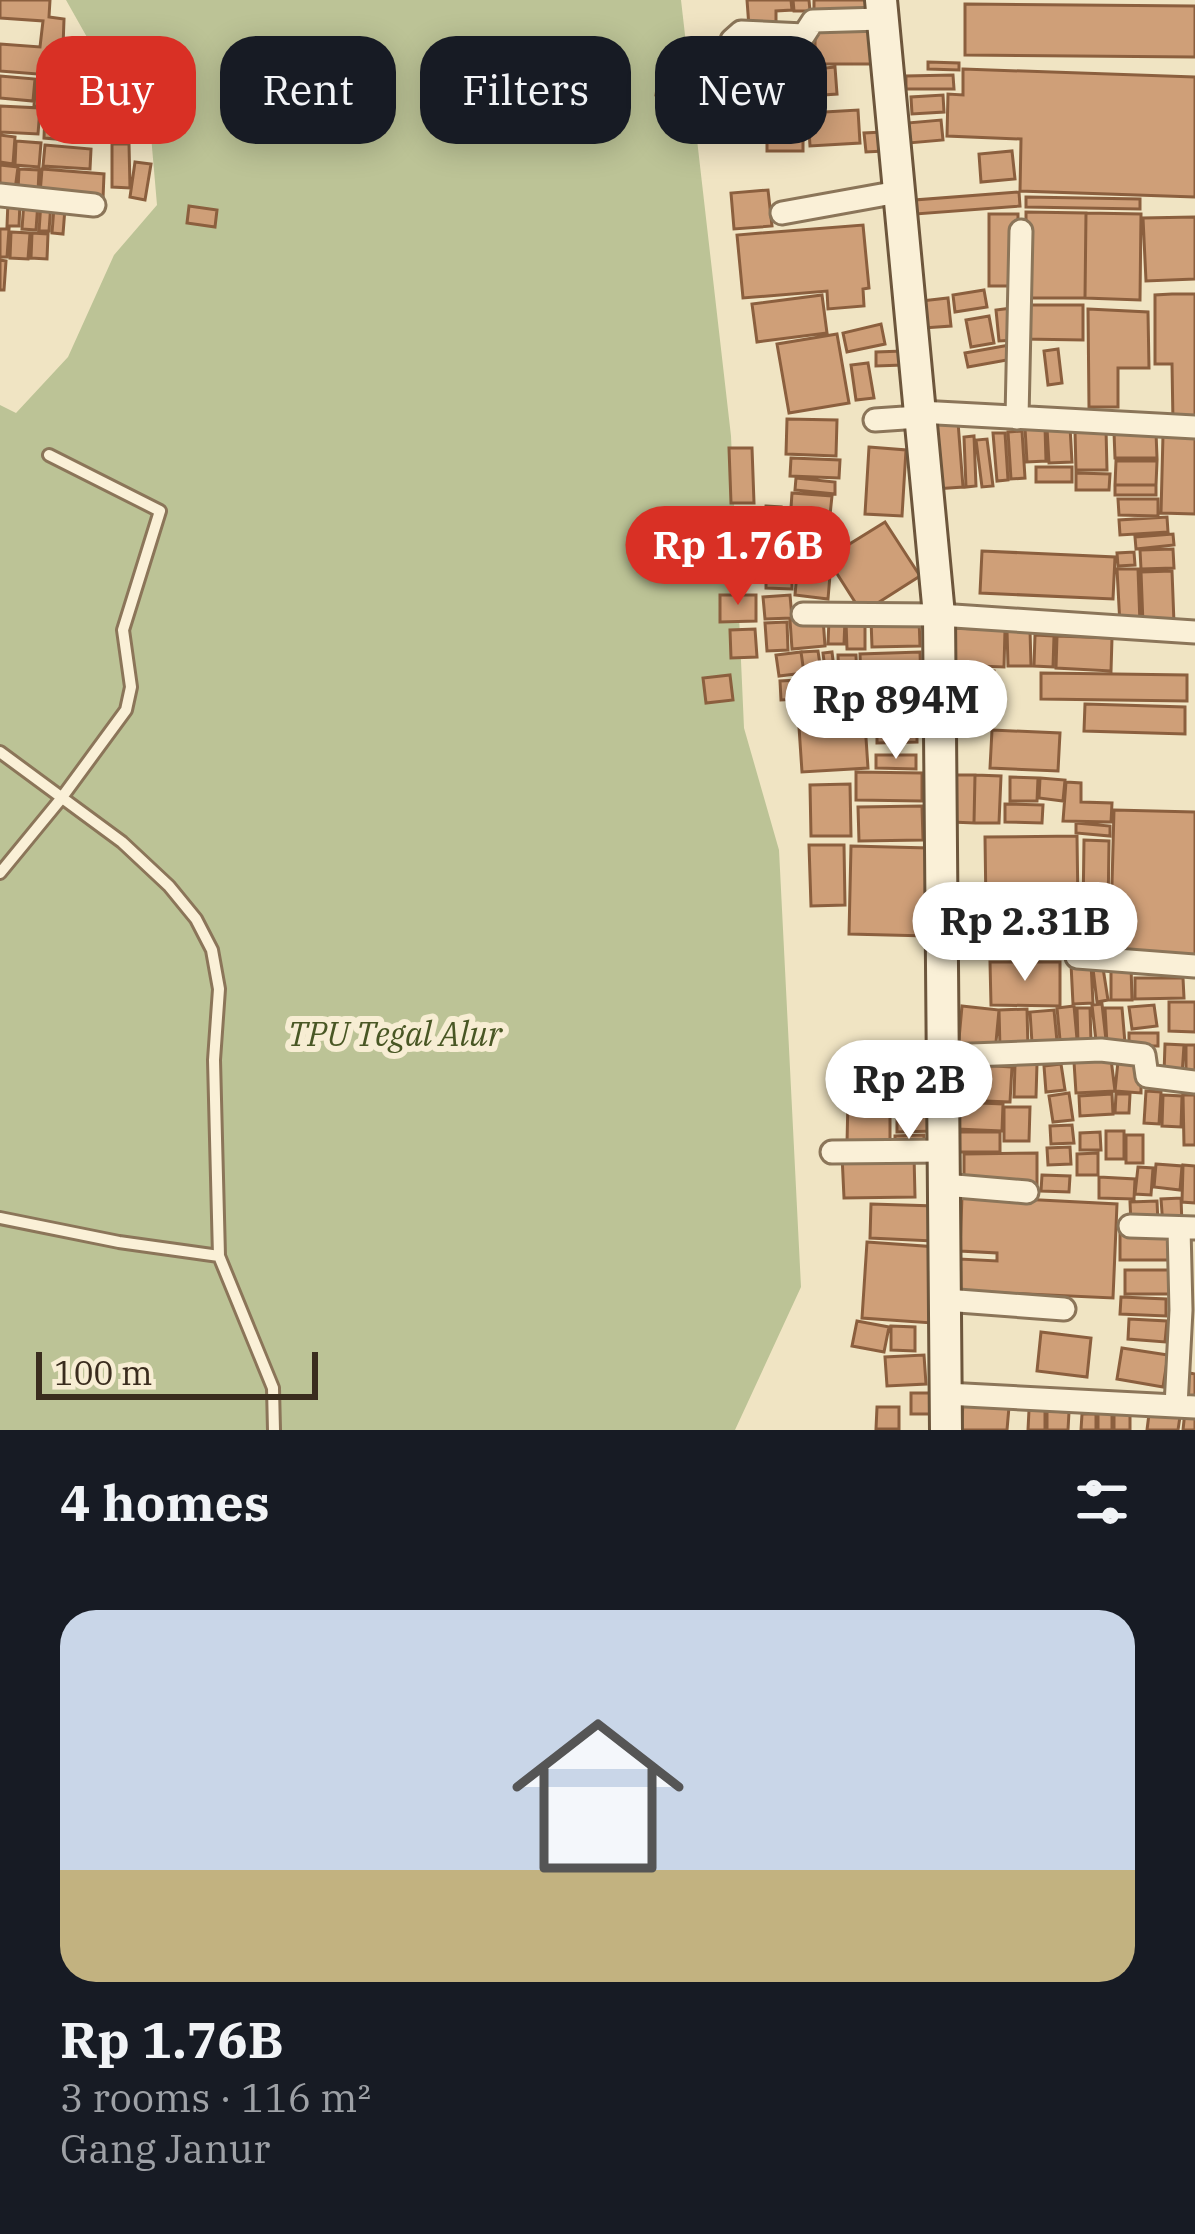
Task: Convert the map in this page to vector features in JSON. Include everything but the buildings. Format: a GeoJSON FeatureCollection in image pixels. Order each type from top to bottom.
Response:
{"type":"FeatureCollection","features":[{"type":"Feature","properties":{"kind":"street"},"geometry":{"type":"LineString","coordinates":[[736,36],[741,32],[804,35],[813,21],[881,9],[939,615],[946,1430]]}},
{"type":"Feature","properties":{"kind":"street"},"geometry":{"type":"LineString","coordinates":[[782,213],[898,192]]}},
{"type":"Feature","properties":{"kind":"street"},"geometry":{"type":"LineString","coordinates":[[0,195],[94,205]]}},
{"type":"Feature","properties":{"kind":"street"},"geometry":{"type":"LineString","coordinates":[[1017,418],[1021,230]]}},
{"type":"Feature","properties":{"kind":"street"},"geometry":{"type":"LineString","coordinates":[[874,421],[919,414],[1195,427]]}},
{"type":"Feature","properties":{"kind":"street"},"geometry":{"type":"LineString","coordinates":[[803,614],[939,615],[1195,632]]}},
{"type":"Feature","properties":{"kind":"street"},"geometry":{"type":"LineString","coordinates":[[1077,957],[1195,966]]}},
{"type":"Feature","properties":{"kind":"street"},"geometry":{"type":"LineString","coordinates":[[944,1056],[1101,1050],[1144,1055],[1147,1076],[1195,1082]]}},
{"type":"Feature","properties":{"kind":"street"},"geometry":{"type":"LineString","coordinates":[[832,1152],[944,1151]]}},
{"type":"Feature","properties":{"kind":"street"},"geometry":{"type":"LineString","coordinates":[[944,1185],[1027,1192]]}},
{"type":"Feature","properties":{"kind":"street"},"geometry":{"type":"LineString","coordinates":[[946,1394],[1186,1407],[1181,1310],[1187,1228],[1130,1226]]}},
{"type":"Feature","properties":{"kind":"street"},"geometry":{"type":"LineString","coordinates":[[945,1300],[1064,1309]]}},
{"type":"Feature","properties":{"kind":"lane"},"geometry":{"type":"LineString","coordinates":[[0,872],[126,710],[131,687],[123,630],[160,511],[49,455]]}},
{"type":"Feature","properties":{"kind":"lane"},"geometry":{"type":"LineString","coordinates":[[0,752],[122,842],[169,886],[196,919],[212,950],[219,989],[214,1078],[219,1256],[273,1388],[274,1430]]}},
{"type":"Feature","properties":{"kind":"lane"},"geometry":{"type":"LineString","coordinates":[[0,1218],[219,1256]]}},
{"type":"Feature","properties":{"kind":"green space","name":"TPU Tegal Alur"},"geometry":{"type":"Polygon","coordinates":[[[66,0],[681,0],[685,36],[655,36],[655,144],[698,144],[731,436],[744,728],[779,850],[801,1287],[735,1430],[0,1430],[0,405],[16,413],[68,357],[114,255],[157,205],[152,144],[196,144],[196,36],[86,36],[66,0]]]}}]}
